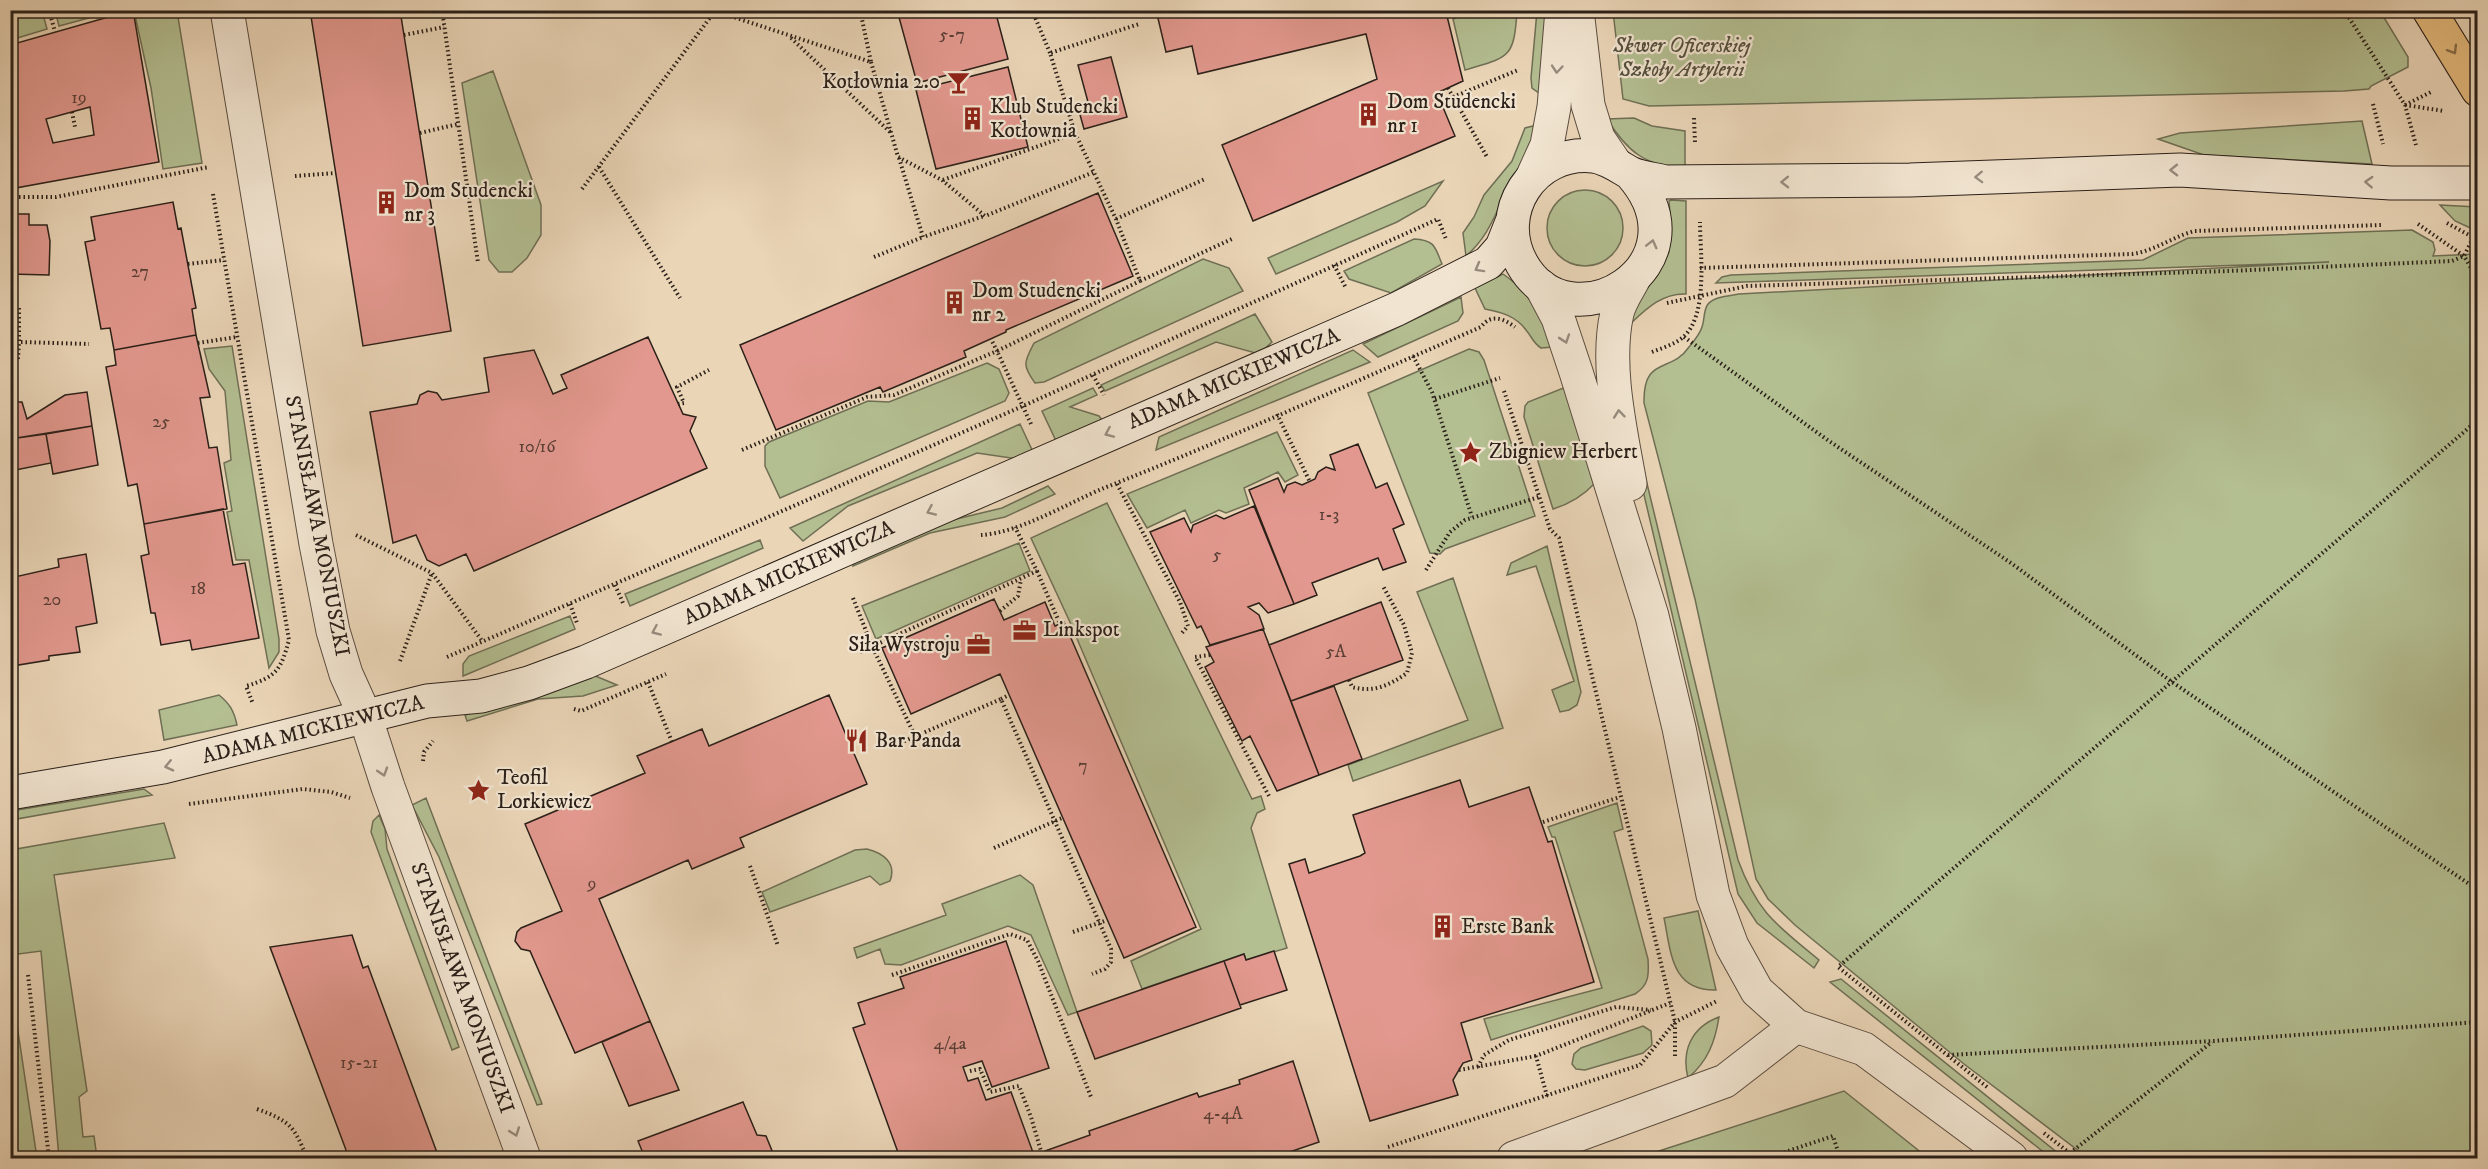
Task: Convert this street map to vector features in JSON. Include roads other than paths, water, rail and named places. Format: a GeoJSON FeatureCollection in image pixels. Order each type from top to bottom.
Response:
{"type":"FeatureCollection","features":[{"type":"Feature","properties":{"kind":"main road"},"geometry":{"type":"LineString","coordinates":[[2429,10],[2478,90]]}},
{"type":"Feature","properties":{"kind":"street","name":"STANISŁAWA MONIUSZKI"},"geometry":{"type":"LineString","coordinates":[[227,10],[316,544],[333,631],[346,674],[364,716],[524,1158]]}},
{"type":"Feature","properties":{"kind":"street"},"geometry":{"type":"LineString","coordinates":[[1562,10],[1554,107],[1546,145],[1532,178],[1515,206],[1512,237],[1517,255],[1526,272],[1541,286],[1563,297],[1597,298],[1614,293],[1633,280]]}},
{"type":"Feature","properties":{"kind":"street"},"geometry":{"type":"LineString","coordinates":[[1577,10],[1588,105],[1598,138],[1623,168],[1644,188],[1653,209],[1656,228],[1649,256],[1623,297],[1617,314],[1613,363],[1621,432],[1652,616]]}},
{"type":"Feature","properties":{"kind":"street"},"geometry":{"type":"LineString","coordinates":[[1532,178],[1554,162],[1575,156],[1594,156],[1665,182],[1697,183],[1910,180],[2180,170],[2391,183],[2478,183]]}},
{"type":"Feature","properties":{"kind":"street","name":"ADAMA MICKIEWICZA"},"geometry":{"type":"LineString","coordinates":[[10,793],[163,767],[427,701],[481,696],[529,683],[601,655],[1397,309],[1488,263],[1502,247],[1512,222]]}},
{"type":"Feature","properties":{"kind":"street"},"geometry":{"type":"LineString","coordinates":[[1541,286],[1558,318],[1573,362],[1652,616],[1679,728],[1713,895],[1732,946],[1757,990],[1796,1026],[1864,1049],[2011,1158]]}},
{"type":"Feature","properties":{"kind":"street"},"geometry":{"type":"LineString","coordinates":[[1514,1158],[1725,1081],[1796,1026]]}},
{"type":"Feature","properties":{"kind":"place","name":"Kotłownia 2.0"},"geometry":{"type":"Point","coordinates":[958,82]}},
{"type":"Feature","properties":{"kind":"place","name":"Dom Studencki nr 1"},"geometry":{"type":"Point","coordinates":[1369,114]}},
{"type":"Feature","properties":{"kind":"place","name":"Klub Studencki Kotłownia"},"geometry":{"type":"Point","coordinates":[972,119]}},
{"type":"Feature","properties":{"kind":"place","name":"Dom Studencki nr 3"},"geometry":{"type":"Point","coordinates":[386,203]}},
{"type":"Feature","properties":{"kind":"place","name":"Dom Studencki nr 2"},"geometry":{"type":"Point","coordinates":[954,303]}},
{"type":"Feature","properties":{"kind":"place","name":"Zbigniew Herbert"},"geometry":{"type":"Point","coordinates":[1471,452]}},
{"type":"Feature","properties":{"kind":"place","name":"Linkspot"},"geometry":{"type":"Point","coordinates":[1025,630]}},
{"type":"Feature","properties":{"kind":"place","name":"Siła Wystroju"},"geometry":{"type":"Point","coordinates":[978,645]}},
{"type":"Feature","properties":{"kind":"place","name":"Bar Panda"},"geometry":{"type":"Point","coordinates":[857,741]}},
{"type":"Feature","properties":{"kind":"place","name":"Teofil Lorkiewicz"},"geometry":{"type":"Point","coordinates":[479,790]}},
{"type":"Feature","properties":{"kind":"place","name":"Erste Bank"},"geometry":{"type":"Point","coordinates":[1443,927]}},
{"type":"Feature","properties":{"kind":"park label","name":"Skwer Oficerskiej Szkoły Artylerii"},"geometry":{"type":"Point","coordinates":[1682,58]}}]}
